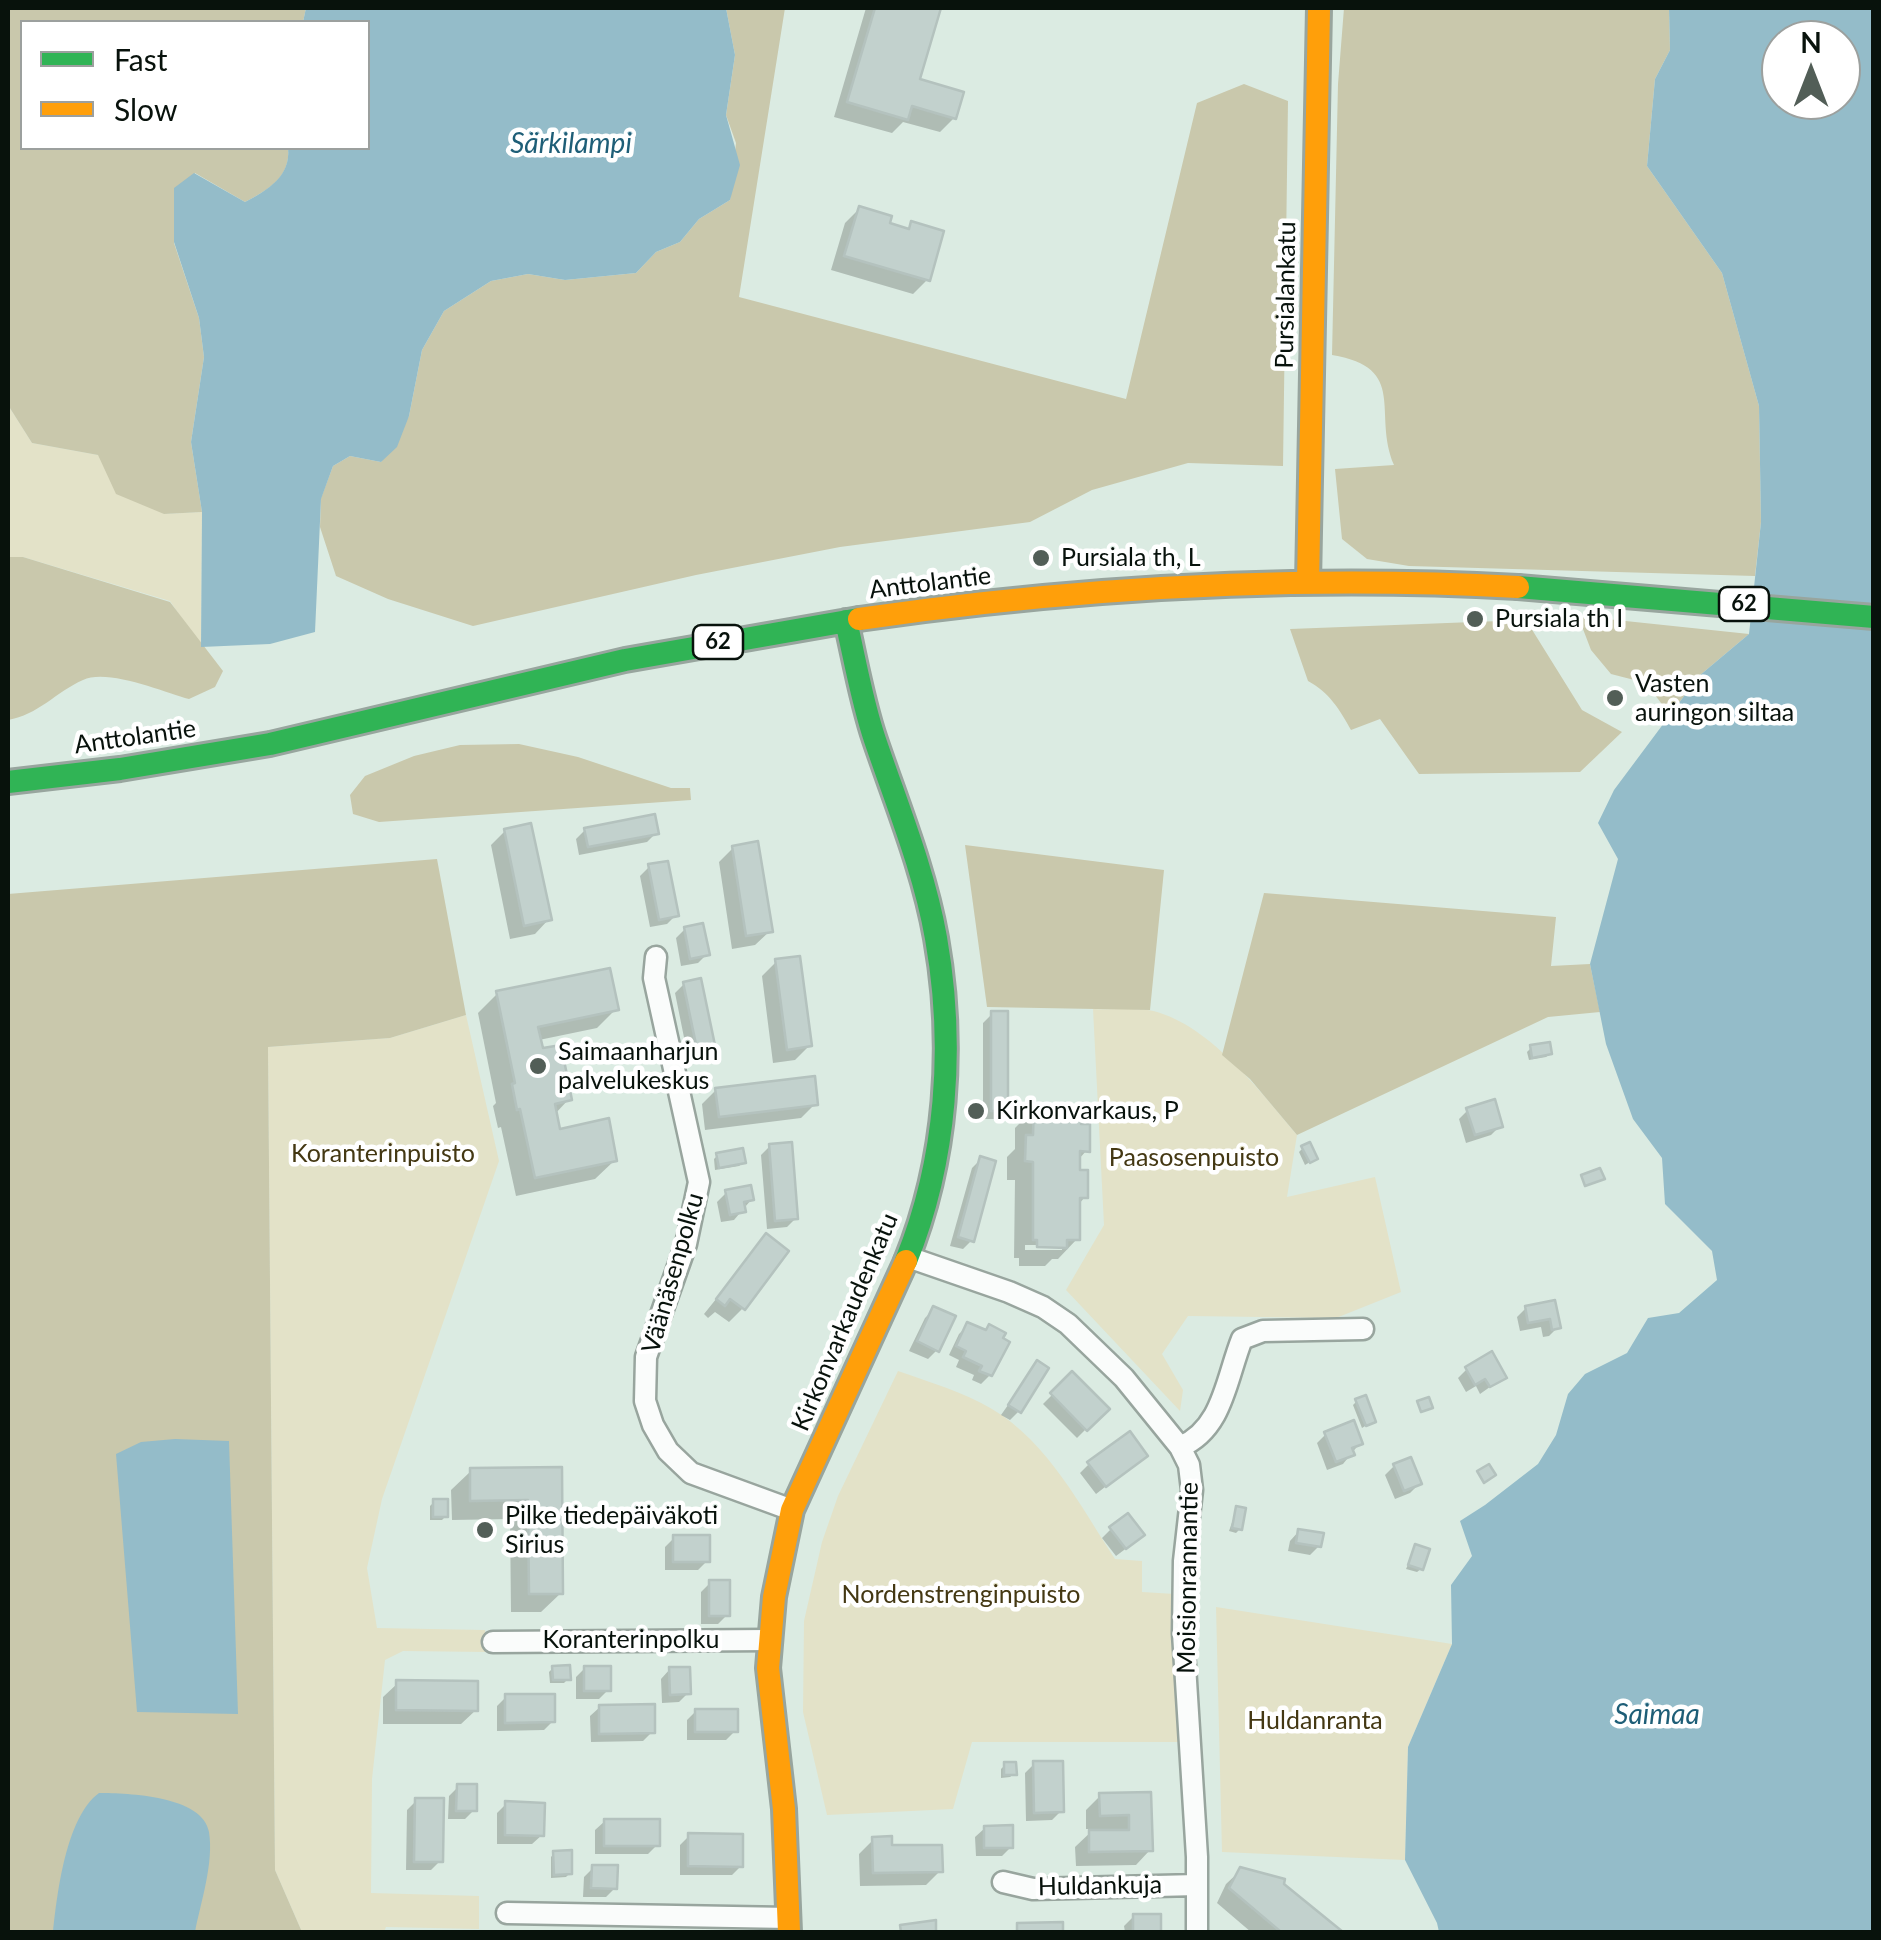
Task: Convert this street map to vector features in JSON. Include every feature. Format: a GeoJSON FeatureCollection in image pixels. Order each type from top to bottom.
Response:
{"type":"FeatureCollection","features":[{"type":"Feature","properties":{"kind":"street","name":"Pursialankatu"},"geometry":{"type":"LineString","coordinates":[[1308,583],[1319,8]]}},
{"type":"Feature","properties":{"kind":"street","name":"Anttolantie"},"geometry":{"type":"LineString","coordinates":[[8,782],[168,761],[306,737],[650,654],[846,621],[1045,596],[1212,583],[1308,583],[1615,592],[1874,616]]}},
{"type":"Feature","properties":{"kind":"street","name":"Kirkonvarkaudenkatu"},"geometry":{"type":"LineString","coordinates":[[789,1925],[786,1841],[768,1668],[774,1597],[792,1510],[858,1358],[908,1258],[937,1157],[944,1115],[944,1005],[928,901],[874,737],[846,621]]}},
{"type":"Feature","properties":{"kind":"street","name":"Väänäsenpolku"},"geometry":{"type":"LineString","coordinates":[[656,957],[654,978],[699,1182],[686,1244],[646,1357],[645,1400],[668,1451],[691,1472],[792,1510]]}},
{"type":"Feature","properties":{"kind":"street","name":"Moisionrannantie"},"geometry":{"type":"LineString","coordinates":[[908,1258],[1010,1292],[1068,1324],[1105,1356],[1180,1447],[1192,1477],[1182,1614],[1197,1932]]}},
{"type":"Feature","properties":{"kind":"street"},"geometry":{"type":"LineString","coordinates":[[1180,1447],[1197,1440],[1218,1412],[1242,1339],[1263,1331],[1363,1328]]}},
{"type":"Feature","properties":{"kind":"street","name":"Koranterinpolku"},"geometry":{"type":"LineString","coordinates":[[493,1642],[768,1640]]}},
{"type":"Feature","properties":{"kind":"street","name":"Huldankuja"},"geometry":{"type":"LineString","coordinates":[[1004,1882],[1033,1889],[1197,1885]]}},
{"type":"Feature","properties":{"kind":"street"},"geometry":{"type":"LineString","coordinates":[[506,1912],[789,1925]]}},
{"type":"Feature","properties":{"kind":"green space"},"geometry":{"type":"Polygon","coordinates":[[[8,8],[306,8],[303,20],[20,20],[20,150],[288,150],[288,158],[282,175],[245,202],[195,173],[174,243],[199,318],[204,357],[191,442],[202,512],[164,514],[116,494],[98,455],[32,443],[8,405],[8,8]]]}},
{"type":"Feature","properties":{"kind":"green space"},"geometry":{"type":"Polygon","coordinates":[[[726,8],[785,8],[739,297],[1126,399],[1197,103],[1244,84],[1288,101],[1283,466],[1188,463],[1092,490],[1030,522],[840,547],[473,626],[388,599],[336,576],[320,527],[321,498],[333,466],[350,456],[381,462],[409,416],[422,350],[444,311],[491,281],[528,274],[565,280],[636,273],[656,252],[680,242],[699,219],[730,200],[736,143],[726,115],[735,55],[726,8]]]}},
{"type":"Feature","properties":{"kind":"green space"},"geometry":{"type":"Polygon","coordinates":[[[1344,8],[1669,8],[1670,50],[1655,79],[1647,166],[1722,273],[1759,406],[1761,522],[1755,576],[1409,566],[1367,559],[1342,539],[1335,469],[1394,465],[1380,382],[1371,370],[1356,361],[1332,355],[1338,84],[1344,8]]]}},
{"type":"Feature","properties":{"kind":"green space"},"geometry":{"type":"Polygon","coordinates":[[[8,405],[32,443],[98,455],[164,514],[202,512],[201,647],[170,601],[23,557],[8,557],[8,405]]]}},
{"type":"Feature","properties":{"kind":"green space"},"geometry":{"type":"Polygon","coordinates":[[[8,557],[23,557],[170,602],[223,671],[215,687],[189,699],[120,679],[93,677],[29,713],[8,720],[8,557]]]}},
{"type":"Feature","properties":{"kind":"green space"},"geometry":{"type":"Polygon","coordinates":[[[1578,616],[1749,634],[1699,676],[1670,715],[1646,683],[1611,674],[1591,650],[1578,616]]]}},
{"type":"Feature","properties":{"kind":"green space"},"geometry":{"type":"Polygon","coordinates":[[[1526,620],[1582,710],[1622,732],[1580,772],[1419,774],[1380,719],[1351,730],[1328,696],[1308,681],[1290,629],[1526,620]]]}},
{"type":"Feature","properties":{"kind":"green space"},"geometry":{"type":"Polygon","coordinates":[[[519,744],[578,757],[671,788],[690,788],[691,800],[379,822],[353,814],[350,795],[365,776],[414,756],[460,745],[519,744]]]}},
{"type":"Feature","properties":{"kind":"green space"},"geometry":{"type":"Polygon","coordinates":[[[965,845],[1164,870],[1150,1010],[987,1007],[965,845]]]}},
{"type":"Feature","properties":{"kind":"green space"},"geometry":{"type":"Polygon","coordinates":[[[437,859],[466,1015],[390,1038],[268,1047],[275,1870],[302,1932],[8,1932],[8,894],[437,859]]]}},
{"type":"Feature","properties":{"kind":"green space"},"geometry":{"type":"Polygon","coordinates":[[[1264,893],[1556,917],[1551,966],[1590,964],[1600,1012],[1548,1017],[1297,1135],[1250,1079],[1222,1055],[1264,893]]]}},
{"type":"Feature","properties":{"kind":"green space","name":"Paasosenpuisto"},"geometry":{"type":"Polygon","coordinates":[[[1093,1009],[1148,1010],[1170,1017],[1191,1028],[1231,1060],[1297,1135],[1287,1197],[1375,1177],[1401,1292],[1336,1318],[1188,1316],[1162,1354],[1183,1390],[1180,1411],[1066,1290],[1104,1225],[1093,1009]]]}},
{"type":"Feature","properties":{"kind":"green space","name":"Koranterinpuisto"},"geometry":{"type":"Polygon","coordinates":[[[466,1015],[499,1161],[382,1499],[367,1568],[377,1628],[485,1630],[487,1652],[403,1651],[385,1660],[372,1779],[371,1893],[479,1896],[479,1929],[386,1927],[384,1932],[302,1932],[275,1870],[268,1047],[390,1038],[466,1015]]]}},
{"type":"Feature","properties":{"kind":"green space","name":"Nordenstrenginpuisto"},"geometry":{"type":"Polygon","coordinates":[[[898,1371],[970,1397],[1012,1423],[1047,1457],[1115,1559],[1142,1561],[1142,1592],[1175,1594],[1180,1742],[972,1742],[953,1809],[827,1815],[803,1712],[804,1621],[822,1542],[838,1496],[898,1371]]]}},
{"type":"Feature","properties":{"kind":"green space","name":"Huldanranta"},"geometry":{"type":"Polygon","coordinates":[[[1216,1607],[1452,1644],[1408,1747],[1405,1860],[1222,1852],[1216,1607]]]}},
{"type":"Feature","properties":{"kind":"water","name":"Särkilampi"},"geometry":{"type":"Polygon","coordinates":[[[306,8],[726,8],[735,55],[726,115],[740,165],[730,200],[699,219],[680,242],[656,252],[636,273],[565,280],[528,274],[491,281],[444,311],[422,350],[409,416],[397,447],[381,462],[350,456],[333,466],[321,499],[315,632],[270,644],[201,647],[202,512],[191,442],[204,357],[199,318],[174,242],[174,188],[194,173],[245,202],[270,187],[282,174],[288,150],[370,150],[370,20],[303,20],[306,8]]]}},
{"type":"Feature","properties":{"kind":"water","name":"Saimaa"},"geometry":{"type":"Polygon","coordinates":[[[1669,8],[1873,8],[1873,1932],[1439,1932],[1405,1860],[1408,1747],[1452,1644],[1451,1585],[1472,1556],[1460,1521],[1538,1464],[1556,1435],[1568,1394],[1585,1374],[1627,1353],[1648,1318],[1679,1313],[1717,1280],[1712,1251],[1665,1204],[1662,1158],[1633,1119],[1606,1044],[1590,964],[1618,859],[1598,823],[1614,790],[1699,676],[1749,634],[1761,522],[1759,406],[1722,273],[1647,166],[1655,79],[1670,50],[1669,8]]]}},
{"type":"Feature","properties":{"kind":"water"},"geometry":{"type":"Polygon","coordinates":[[[229,1441],[238,1714],[137,1712],[116,1454],[141,1442],[229,1441]]]}},
{"type":"Feature","properties":{"kind":"water"},"geometry":{"type":"Polygon","coordinates":[[[99,1793],[163,1799],[204,1820],[210,1856],[195,1932],[53,1932],[71,1838],[78,1820],[99,1793]]]}},
{"type":"Feature","properties":{"kind":"building"},"geometry":{"type":"Polygon","coordinates":[[[875,8],[941,8],[920,79],[964,92],[956,119],[912,106],[908,120],[847,102],[875,8]]]}},
{"type":"Feature","properties":{"kind":"building"},"geometry":{"type":"Polygon","coordinates":[[[859,206],[892,216],[890,223],[909,229],[911,221],[944,231],[930,281],[844,256],[859,206]]]}},
{"type":"Feature","properties":{"kind":"building"},"geometry":{"type":"Polygon","coordinates":[[[655,814],[659,834],[588,847],[584,828],[655,814]]]}},
{"type":"Feature","properties":{"kind":"building"},"geometry":{"type":"Polygon","coordinates":[[[531,823],[552,920],[524,926],[504,829],[531,823]]]}},
{"type":"Feature","properties":{"kind":"building"},"geometry":{"type":"Polygon","coordinates":[[[758,841],[773,932],[746,936],[732,846],[758,841]]]}},
{"type":"Feature","properties":{"kind":"building"},"geometry":{"type":"Polygon","coordinates":[[[668,861],[679,916],[659,920],[648,864],[668,861]]]}},
{"type":"Feature","properties":{"kind":"building"},"geometry":{"type":"Polygon","coordinates":[[[703,923],[710,955],[690,959],[684,927],[703,923]]]}},
{"type":"Feature","properties":{"kind":"building"},"geometry":{"type":"Polygon","coordinates":[[[800,956],[812,1046],[787,1050],[775,959],[800,956]]]}},
{"type":"Feature","properties":{"kind":"building","name":"Saimaanharjun palvelukeskus"},"geometry":{"type":"Polygon","coordinates":[[[610,968],[619,1010],[538,1027],[543,1048],[561,1045],[572,1100],[555,1104],[560,1129],[609,1118],[617,1161],[535,1178],[520,1109],[517,1110],[496,991],[610,968]]]}},
{"type":"Feature","properties":{"kind":"building"},"geometry":{"type":"Polygon","coordinates":[[[701,978],[716,1050],[698,1054],[683,982],[701,978]]]}},
{"type":"Feature","properties":{"kind":"building"},"geometry":{"type":"Polygon","coordinates":[[[991,1011],[1008,1011],[1008,1111],[991,1111],[991,1011]]]}},
{"type":"Feature","properties":{"kind":"building"},"geometry":{"type":"Polygon","coordinates":[[[1550,1042],[1552,1054],[1532,1058],[1530,1045],[1550,1042]]]}},
{"type":"Feature","properties":{"kind":"building"},"geometry":{"type":"Polygon","coordinates":[[[815,1076],[818,1105],[719,1117],[715,1088],[815,1076]]]}},
{"type":"Feature","properties":{"kind":"building"},"geometry":{"type":"Polygon","coordinates":[[[1495,1099],[1503,1127],[1475,1135],[1466,1108],[1495,1099]]]}},
{"type":"Feature","properties":{"kind":"building"},"geometry":{"type":"Polygon","coordinates":[[[1034,1105],[1061,1106],[1061,1113],[1081,1114],[1081,1124],[1090,1124],[1090,1152],[1080,1151],[1080,1170],[1088,1170],[1088,1198],[1080,1198],[1080,1240],[1067,1240],[1067,1248],[1037,1247],[1037,1240],[1033,1240],[1033,1162],[1025,1161],[1026,1135],[1033,1135],[1034,1105]]]}},
{"type":"Feature","properties":{"kind":"building"},"geometry":{"type":"Polygon","coordinates":[[[792,1142],[798,1219],[775,1221],[769,1144],[792,1142]]]}},
{"type":"Feature","properties":{"kind":"building"},"geometry":{"type":"Polygon","coordinates":[[[1310,1142],[1318,1159],[1310,1163],[1301,1146],[1310,1142]]]}},
{"type":"Feature","properties":{"kind":"building"},"geometry":{"type":"Polygon","coordinates":[[[743,1148],[746,1163],[719,1168],[716,1153],[743,1148]]]}},
{"type":"Feature","properties":{"kind":"building"},"geometry":{"type":"Polygon","coordinates":[[[980,1156],[996,1161],[974,1242],[958,1237],[980,1156]]]}},
{"type":"Feature","properties":{"kind":"building"},"geometry":{"type":"Polygon","coordinates":[[[1600,1168],[1605,1179],[1585,1186],[1581,1175],[1600,1168]]]}},
{"type":"Feature","properties":{"kind":"building"},"geometry":{"type":"Polygon","coordinates":[[[751,1185],[754,1200],[744,1202],[746,1212],[730,1215],[725,1190],[751,1185]]]}},
{"type":"Feature","properties":{"kind":"building"},"geometry":{"type":"Polygon","coordinates":[[[766,1233],[789,1251],[745,1310],[730,1299],[725,1306],[716,1299],[766,1233]]]}},
{"type":"Feature","properties":{"kind":"building"},"geometry":{"type":"Polygon","coordinates":[[[1555,1300],[1561,1328],[1552,1330],[1550,1319],[1528,1323],[1525,1306],[1555,1300]]]}},
{"type":"Feature","properties":{"kind":"building"},"geometry":{"type":"Polygon","coordinates":[[[933,1306],[956,1316],[939,1352],[917,1341],[933,1306]]]}},
{"type":"Feature","properties":{"kind":"building"},"geometry":{"type":"Polygon","coordinates":[[[967,1322],[986,1330],[989,1324],[1006,1333],[1003,1338],[1010,1342],[992,1376],[979,1371],[982,1366],[963,1357],[966,1351],[956,1346],[967,1322]]]}},
{"type":"Feature","properties":{"kind":"building"},"geometry":{"type":"Polygon","coordinates":[[[1492,1351],[1507,1378],[1490,1387],[1485,1379],[1475,1385],[1465,1367],[1492,1351]]]}},
{"type":"Feature","properties":{"kind":"building"},"geometry":{"type":"Polygon","coordinates":[[[1037,1360],[1049,1368],[1021,1413],[1008,1405],[1037,1360]]]}},
{"type":"Feature","properties":{"kind":"building"},"geometry":{"type":"Polygon","coordinates":[[[1072,1371],[1110,1409],[1087,1431],[1050,1393],[1072,1371]]]}},
{"type":"Feature","properties":{"kind":"building"},"geometry":{"type":"Polygon","coordinates":[[[1366,1395],[1376,1422],[1366,1426],[1355,1399],[1366,1395]]]}},
{"type":"Feature","properties":{"kind":"building"},"geometry":{"type":"Polygon","coordinates":[[[1429,1397],[1433,1408],[1421,1412],[1417,1401],[1429,1397]]]}},
{"type":"Feature","properties":{"kind":"building"},"geometry":{"type":"Polygon","coordinates":[[[1354,1420],[1363,1444],[1352,1448],[1355,1455],[1336,1462],[1324,1432],[1354,1420]]]}},
{"type":"Feature","properties":{"kind":"building"},"geometry":{"type":"Polygon","coordinates":[[[1130,1431],[1148,1456],[1106,1487],[1087,1462],[1130,1431]]]}},
{"type":"Feature","properties":{"kind":"building"},"geometry":{"type":"Polygon","coordinates":[[[1411,1457],[1422,1484],[1404,1491],[1393,1464],[1411,1457]]]}},
{"type":"Feature","properties":{"kind":"building"},"geometry":{"type":"Polygon","coordinates":[[[1489,1464],[1496,1475],[1484,1483],[1477,1471],[1489,1464]]]}},
{"type":"Feature","properties":{"kind":"building"},"geometry":{"type":"Polygon","coordinates":[[[562,1467],[563,1594],[529,1594],[528,1500],[470,1501],[470,1468],[562,1467]]]}},
{"type":"Feature","properties":{"kind":"building"},"geometry":{"type":"Polygon","coordinates":[[[433,1499],[448,1499],[448,1517],[433,1517],[433,1499]]]}},
{"type":"Feature","properties":{"kind":"building"},"geometry":{"type":"Polygon","coordinates":[[[1236,1506],[1246,1508],[1242,1530],[1232,1528],[1236,1506]]]}},
{"type":"Feature","properties":{"kind":"building"},"geometry":{"type":"Polygon","coordinates":[[[1128,1513],[1145,1535],[1126,1549],[1109,1527],[1128,1513]]]}},
{"type":"Feature","properties":{"kind":"building"},"geometry":{"type":"Polygon","coordinates":[[[1298,1529],[1324,1533],[1321,1547],[1296,1543],[1298,1529]]]}},
{"type":"Feature","properties":{"kind":"building"},"geometry":{"type":"Polygon","coordinates":[[[673,1535],[710,1535],[710,1562],[673,1562],[673,1535]]]}},
{"type":"Feature","properties":{"kind":"building"},"geometry":{"type":"Polygon","coordinates":[[[1415,1544],[1430,1549],[1423,1570],[1408,1565],[1415,1544]]]}},
{"type":"Feature","properties":{"kind":"building"},"geometry":{"type":"Polygon","coordinates":[[[709,1580],[730,1580],[730,1616],[709,1616],[709,1580]]]}},
{"type":"Feature","properties":{"kind":"building"},"geometry":{"type":"Polygon","coordinates":[[[570,1665],[571,1680],[553,1680],[552,1666],[570,1665]]]}},
{"type":"Feature","properties":{"kind":"building"},"geometry":{"type":"Polygon","coordinates":[[[584,1666],[611,1666],[611,1691],[584,1691],[584,1666]]]}},
{"type":"Feature","properties":{"kind":"building"},"geometry":{"type":"Polygon","coordinates":[[[669,1667],[690,1667],[691,1694],[670,1695],[669,1667]]]}},
{"type":"Feature","properties":{"kind":"building"},"geometry":{"type":"Polygon","coordinates":[[[396,1680],[478,1681],[478,1711],[396,1710],[396,1680]]]}},
{"type":"Feature","properties":{"kind":"building"},"geometry":{"type":"Polygon","coordinates":[[[505,1694],[555,1694],[555,1722],[505,1723],[505,1694]]]}},
{"type":"Feature","properties":{"kind":"building"},"geometry":{"type":"Polygon","coordinates":[[[655,1704],[655,1733],[599,1734],[599,1705],[655,1704]]]}},
{"type":"Feature","properties":{"kind":"building"},"geometry":{"type":"Polygon","coordinates":[[[695,1709],[738,1709],[738,1732],[695,1732],[695,1709]]]}},
{"type":"Feature","properties":{"kind":"building"},"geometry":{"type":"Polygon","coordinates":[[[1033,1761],[1063,1761],[1064,1812],[1034,1813],[1033,1761]]]}},
{"type":"Feature","properties":{"kind":"building"},"geometry":{"type":"Polygon","coordinates":[[[1004,1762],[1016,1762],[1017,1775],[1004,1775],[1004,1762]]]}},
{"type":"Feature","properties":{"kind":"building"},"geometry":{"type":"Polygon","coordinates":[[[457,1784],[477,1784],[477,1811],[456,1811],[457,1784]]]}},
{"type":"Feature","properties":{"kind":"building"},"geometry":{"type":"Polygon","coordinates":[[[1151,1792],[1153,1851],[1089,1852],[1089,1830],[1129,1830],[1129,1815],[1100,1816],[1099,1793],[1151,1792]]]}},
{"type":"Feature","properties":{"kind":"building"},"geometry":{"type":"Polygon","coordinates":[[[415,1798],[444,1798],[443,1862],[414,1862],[415,1798]]]}},
{"type":"Feature","properties":{"kind":"building"},"geometry":{"type":"Polygon","coordinates":[[[505,1801],[545,1803],[544,1836],[505,1835],[505,1801]]]}},
{"type":"Feature","properties":{"kind":"building"},"geometry":{"type":"Polygon","coordinates":[[[604,1819],[660,1819],[660,1846],[604,1846],[604,1819]]]}},
{"type":"Feature","properties":{"kind":"building"},"geometry":{"type":"Polygon","coordinates":[[[1013,1825],[1013,1848],[984,1848],[984,1826],[1013,1825]]]}},
{"type":"Feature","properties":{"kind":"building"},"geometry":{"type":"Polygon","coordinates":[[[688,1833],[743,1834],[743,1867],[688,1866],[688,1833]]]}},
{"type":"Feature","properties":{"kind":"building"},"geometry":{"type":"Polygon","coordinates":[[[892,1836],[892,1845],[942,1845],[943,1872],[873,1873],[872,1837],[892,1836]]]}},
{"type":"Feature","properties":{"kind":"building"},"geometry":{"type":"Polygon","coordinates":[[[572,1850],[572,1874],[554,1875],[553,1851],[572,1850]]]}},
{"type":"Feature","properties":{"kind":"building"},"geometry":{"type":"Polygon","coordinates":[[[592,1865],[618,1865],[617,1889],[591,1888],[592,1865]]]}},
{"type":"Feature","properties":{"kind":"building"},"geometry":{"type":"Polygon","coordinates":[[[1240,1867],[1285,1879],[1284,1884],[1343,1932],[1281,1932],[1229,1888],[1240,1867]]]}},
{"type":"Feature","properties":{"kind":"building"},"geometry":{"type":"Polygon","coordinates":[[[1133,1914],[1161,1914],[1161,1932],[1133,1932],[1133,1914]]]}},
{"type":"Feature","properties":{"kind":"building"},"geometry":{"type":"Polygon","coordinates":[[[936,1920],[936,1931],[958,1932],[901,1932],[900,1925],[936,1920]]]}},
{"type":"Feature","properties":{"kind":"building"},"geometry":{"type":"Polygon","coordinates":[[[1063,1922],[1063,1932],[1017,1932],[1017,1923],[1063,1922]]]}},
{"type":"Feature","properties":{"kind":"traffic: fast"},"geometry":{"type":"LineString","coordinates":[[1518,587],[1874,617]]}},
{"type":"Feature","properties":{"kind":"traffic: fast"},"geometry":{"type":"LineString","coordinates":[[8,782],[120,769],[270,744],[625,660],[859,619]]}},
{"type":"Feature","properties":{"kind":"traffic: fast"},"geometry":{"type":"LineString","coordinates":[[846,621],[870,726],[924,888],[942,978],[946,1061],[939,1143],[920,1223],[906,1261]]}},
{"type":"Feature","properties":{"kind":"traffic: slow"},"geometry":{"type":"LineString","coordinates":[[1308,583],[1319,8]]}},
{"type":"Feature","properties":{"kind":"traffic: slow"},"geometry":{"type":"LineString","coordinates":[[859,619],[1024,599],[1187,586],[1352,582],[1518,587]]}},
{"type":"Feature","properties":{"kind":"traffic: slow"},"geometry":{"type":"LineString","coordinates":[[789,1932],[784,1809],[768,1668],[774,1597],[792,1510],[906,1261]]}},
{"type":"Feature","properties":{"kind":"place","name":"Pursiala th, L"},"geometry":{"type":"Point","coordinates":[1041,558]}},
{"type":"Feature","properties":{"kind":"place","name":"Pursiala th I"},"geometry":{"type":"Point","coordinates":[1475,619]}},
{"type":"Feature","properties":{"kind":"place","name":"Vasten auringon siltaa"},"geometry":{"type":"Point","coordinates":[1615,698]}},
{"type":"Feature","properties":{"kind":"place","name":"Saimaanharjun palvelukeskus"},"geometry":{"type":"Point","coordinates":[538,1066]}},
{"type":"Feature","properties":{"kind":"place","name":"Kirkonvarkaus, P"},"geometry":{"type":"Point","coordinates":[976,1111]}},
{"type":"Feature","properties":{"kind":"place","name":"Pilke tiedepäiväkoti Sirius"},"geometry":{"type":"Point","coordinates":[485,1530]}}]}
